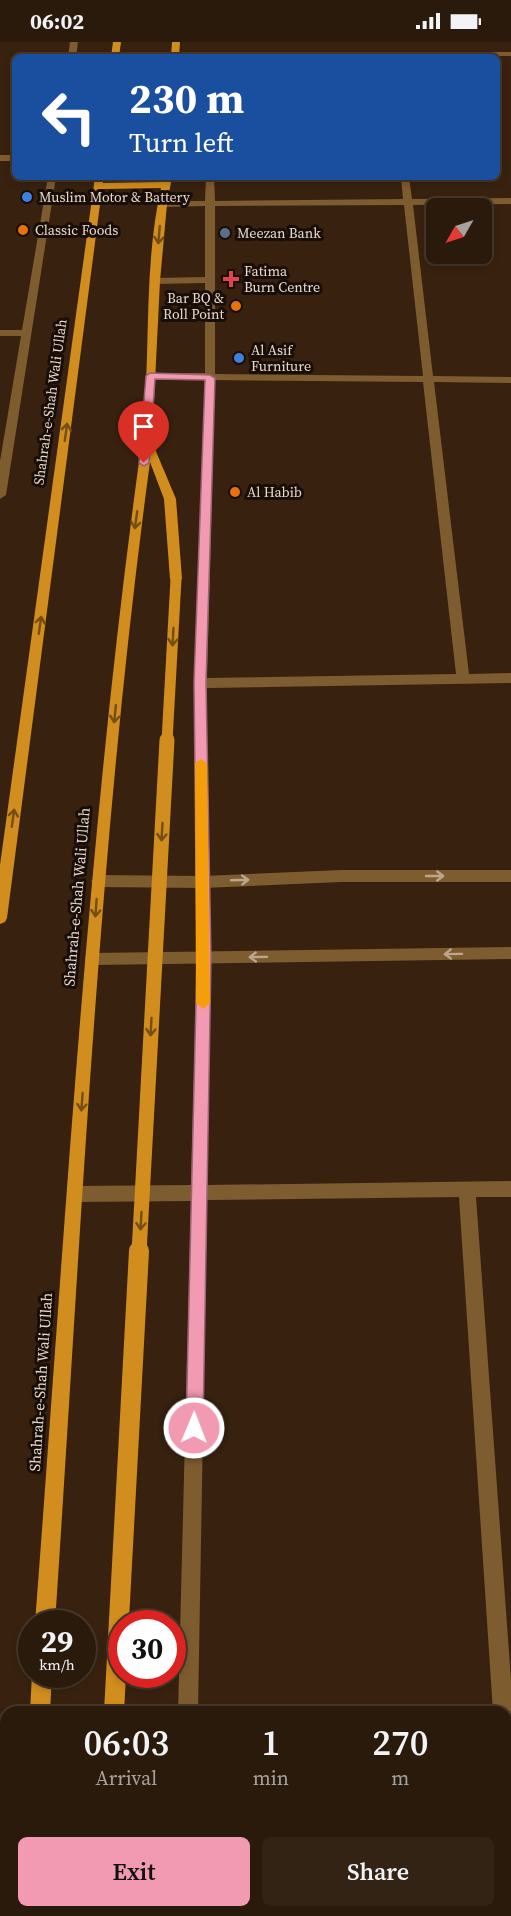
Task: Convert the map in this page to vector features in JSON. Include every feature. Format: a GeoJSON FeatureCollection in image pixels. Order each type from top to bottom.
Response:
{"type":"FeatureCollection","features":[{"type":"Feature","properties":{"kind":"main road"},"geometry":{"type":"LineString","coordinates":[[99,181],[168,181]]}},
{"type":"Feature","properties":{"kind":"main road","name":"Shahrah-e-Shah Wali Ullah"},"geometry":{"type":"LineString","coordinates":[[0,918],[99,181]]}},
{"type":"Feature","properties":{"kind":"main road","name":"Shahrah-e-Shah Wali Ullah"},"geometry":{"type":"LineString","coordinates":[[46,1610],[98,881],[129,572],[147,441],[155,281],[162,204],[168,181]]}},
{"type":"Feature","properties":{"kind":"main road"},"geometry":{"type":"LineString","coordinates":[[114,1706],[176,579],[170,499],[147,441]]}},
{"type":"Feature","properties":{"kind":"main road"},"geometry":{"type":"LineString","coordinates":[[40,1706],[41,1688]]}},
{"type":"Feature","properties":{"kind":"street"},"geometry":{"type":"LineString","coordinates":[[468,42],[471,54],[511,54]]}},
{"type":"Feature","properties":{"kind":"street"},"geometry":{"type":"LineString","coordinates":[[0,495],[52,180]]}},
{"type":"Feature","properties":{"kind":"street"},"geometry":{"type":"LineString","coordinates":[[188,1706],[204,958],[200,682],[210,378],[210,180]]}},
{"type":"Feature","properties":{"kind":"street"},"geometry":{"type":"LineString","coordinates":[[405,180],[463,679]]}},
{"type":"Feature","properties":{"kind":"street"},"geometry":{"type":"LineString","coordinates":[[162,204],[511,201]]}},
{"type":"Feature","properties":{"kind":"street"},"geometry":{"type":"LineString","coordinates":[[155,281],[209,280]]}},
{"type":"Feature","properties":{"kind":"street"},"geometry":{"type":"LineString","coordinates":[[0,333],[27,333]]}},
{"type":"Feature","properties":{"kind":"street"},"geometry":{"type":"LineString","coordinates":[[150,376],[511,380]]}},
{"type":"Feature","properties":{"kind":"street"},"geometry":{"type":"LineString","coordinates":[[200,682],[511,678]]}},
{"type":"Feature","properties":{"kind":"street"},"geometry":{"type":"LineString","coordinates":[[98,881],[203,882],[341,876],[511,876]]}},
{"type":"Feature","properties":{"kind":"street"},"geometry":{"type":"LineString","coordinates":[[92,959],[511,953]]}},
{"type":"Feature","properties":{"kind":"street"},"geometry":{"type":"LineString","coordinates":[[75,1194],[511,1189]]}},
{"type":"Feature","properties":{"kind":"street"},"geometry":{"type":"LineString","coordinates":[[467,1190],[503,1706]]}},
{"type":"Feature","properties":{"kind":"slow traffic"},"geometry":{"type":"LineString","coordinates":[[201,763],[203,1003]]}},
{"type":"Feature","properties":{"kind":"place","name":"Muslim Motor & Battery"},"geometry":{"type":"Point","coordinates":[27,197]}},
{"type":"Feature","properties":{"kind":"place","name":"Classic Foods"},"geometry":{"type":"Point","coordinates":[23,230]}},
{"type":"Feature","properties":{"kind":"place","name":"Meezan Bank"},"geometry":{"type":"Point","coordinates":[225,233]}},
{"type":"Feature","properties":{"kind":"place","name":"Fatima Burn Centre"},"geometry":{"type":"Point","coordinates":[231,279]}},
{"type":"Feature","properties":{"kind":"place","name":"Bar BQ & Roll Point"},"geometry":{"type":"Point","coordinates":[236,306]}},
{"type":"Feature","properties":{"kind":"place","name":"Al Asif Furniture"},"geometry":{"type":"Point","coordinates":[239,358]}},
{"type":"Feature","properties":{"kind":"place","name":"Al Habib"},"geometry":{"type":"Point","coordinates":[235,492]}},
{"type":"Feature","properties":{"kind":"route"},"geometry":{"type":"LineString","coordinates":[[144,463],[150,376],[210,378],[200,682],[204,958],[194,1428]]}}]}
